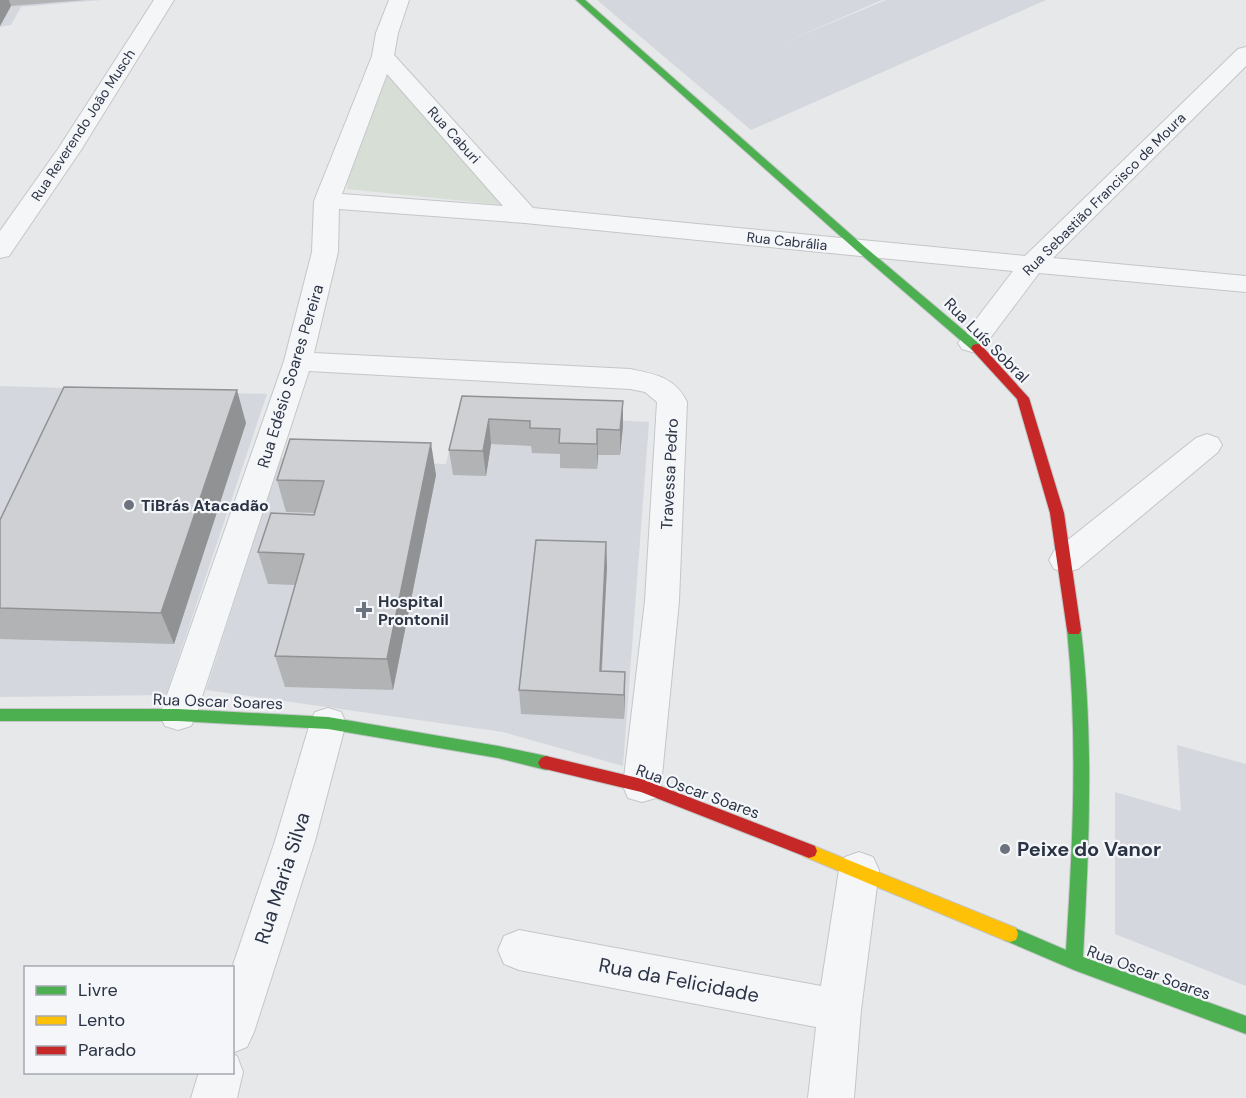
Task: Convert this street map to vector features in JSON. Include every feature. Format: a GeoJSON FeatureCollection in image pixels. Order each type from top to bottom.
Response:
{"type":"FeatureCollection","features":[{"type":"Feature","properties":{"kind":"street","name":"Rua Reverendo João Musch"},"geometry":{"type":"LineString","coordinates":[[0,250],[69,150],[164,0]]}},
{"type":"Feature","properties":{"kind":"street","name":"Rua Edésio Soares Pereira"},"geometry":{"type":"LineString","coordinates":[[178,715],[298,361],[322,269],[327,201],[383,56],[387,33],[399,0]]}},
{"type":"Feature","properties":{"kind":"street","name":"Rua Luís Sobral"},"geometry":{"type":"LineString","coordinates":[[579,0],[861,249],[972,343],[1023,398],[1052,494],[1066,560],[1080,675],[1084,784],[1074,963]]}},
{"type":"Feature","properties":{"kind":"street","name":"Rua Sebastião Francisco de Moura"},"geometry":{"type":"LineString","coordinates":[[972,343],[1032,264],[1246,54]]}},
{"type":"Feature","properties":{"kind":"street","name":"Rua Caburi"},"geometry":{"type":"LineString","coordinates":[[383,56],[525,215]]}},
{"type":"Feature","properties":{"kind":"street","name":"Rua Cabrália"},"geometry":{"type":"LineString","coordinates":[[327,201],[525,215],[861,249],[1246,284]]}},
{"type":"Feature","properties":{"kind":"street","name":"Travessa Pedro"},"geometry":{"type":"LineString","coordinates":[[298,361],[630,380],[653,384],[670,394],[672,402],[662,601],[642,786]]}},
{"type":"Feature","properties":{"kind":"street"},"geometry":{"type":"LineString","coordinates":[[1066,560],[1207,445]]}},
{"type":"Feature","properties":{"kind":"street","name":"Rua Oscar Soares"},"geometry":{"type":"LineString","coordinates":[[0,715],[178,715],[328,723],[498,752],[642,786],[859,870],[1074,963],[1246,1025]]}},
{"type":"Feature","properties":{"kind":"street","name":"Rua Maria Silva"},"geometry":{"type":"LineString","coordinates":[[234,1026],[295,842],[328,723]]}},
{"type":"Feature","properties":{"kind":"street"},"geometry":{"type":"LineString","coordinates":[[831,1098],[839,1010],[859,870]]}},
{"type":"Feature","properties":{"kind":"street","name":"Rua da Felicidade"},"geometry":{"type":"LineString","coordinates":[[519,950],[839,1010]]}},
{"type":"Feature","properties":{"kind":"street"},"geometry":{"type":"LineString","coordinates":[[213,1098],[220,1074]]}},
{"type":"Feature","properties":{"kind":"shaded area"},"geometry":{"type":"Polygon","coordinates":[[[0,0],[102,0],[21,7],[11,25],[0,27],[0,0]]]}},
{"type":"Feature","properties":{"kind":"shaded area"},"geometry":{"type":"Polygon","coordinates":[[[597,0],[882,0],[783,43],[886,0],[1046,0],[751,130],[597,0]]]}},
{"type":"Feature","properties":{"kind":"shaded area"},"geometry":{"type":"Polygon","coordinates":[[[383,70],[504,205],[347,189],[348,176],[383,70]]]}},
{"type":"Feature","properties":{"kind":"shaded area","name":"TiBrás Atacadão"},"geometry":{"type":"Polygon","coordinates":[[[0,386],[267,394],[166,695],[0,697],[0,386]]]}},
{"type":"Feature","properties":{"kind":"shaded area"},"geometry":{"type":"Polygon","coordinates":[[[458,412],[649,422],[623,766],[503,732],[206,690],[281,458],[446,464],[458,412]]]}},
{"type":"Feature","properties":{"kind":"shaded area"},"geometry":{"type":"Polygon","coordinates":[[[1177,745],[1246,764],[1246,986],[1115,934],[1115,792],[1181,811],[1177,745]]]}},
{"type":"Feature","properties":{"kind":"building","name":"TiBrás Atacadão"},"geometry":{"type":"Polygon","coordinates":[[[64,387],[237,390],[161,613],[0,608],[0,520],[64,387]]]}},
{"type":"Feature","properties":{"kind":"building"},"geometry":{"type":"Polygon","coordinates":[[[462,396],[623,401],[620,430],[597,429],[597,444],[559,443],[560,429],[530,428],[530,421],[489,419],[483,451],[449,450],[462,396]]]}},
{"type":"Feature","properties":{"kind":"building"},"geometry":{"type":"Polygon","coordinates":[[[290,439],[431,443],[387,659],[275,656],[304,554],[258,552],[271,513],[314,515],[324,481],[277,480],[290,439]]]}},
{"type":"Feature","properties":{"kind":"building"},"geometry":{"type":"Polygon","coordinates":[[[536,540],[606,542],[600,671],[625,672],[624,695],[519,690],[536,540]]]}},
{"type":"Feature","properties":{"kind":"traffic: fast"},"geometry":{"type":"LineString","coordinates":[[580,0],[861,249],[977,348]]}},
{"type":"Feature","properties":{"kind":"traffic: fast"},"geometry":{"type":"LineString","coordinates":[[1074,630],[1079,672],[1082,755],[1081,837],[1074,962]]}},
{"type":"Feature","properties":{"kind":"traffic: fast"},"geometry":{"type":"LineString","coordinates":[[0,715],[178,715],[328,723],[498,752],[546,763]]}},
{"type":"Feature","properties":{"kind":"traffic: fast"},"geometry":{"type":"LineString","coordinates":[[1010,934],[1074,962],[1246,1025]]}},
{"type":"Feature","properties":{"kind":"traffic: slow"},"geometry":{"type":"LineString","coordinates":[[809,851],[1010,934]]}},
{"type":"Feature","properties":{"kind":"traffic: jam"},"geometry":{"type":"LineString","coordinates":[[977,348],[1023,398],[1057,513],[1074,630]]}},
{"type":"Feature","properties":{"kind":"traffic: jam"},"geometry":{"type":"LineString","coordinates":[[546,763],[642,786],[809,851]]}},
{"type":"Feature","properties":{"kind":"place","name":"TiBrás Atacadão"},"geometry":{"type":"Point","coordinates":[129,505]}},
{"type":"Feature","properties":{"kind":"place","name":"Hospital Prontonil"},"geometry":{"type":"Point","coordinates":[364,610]}},
{"type":"Feature","properties":{"kind":"place","name":"Peixe do Vanor"},"geometry":{"type":"Point","coordinates":[1005,849]}}]}
